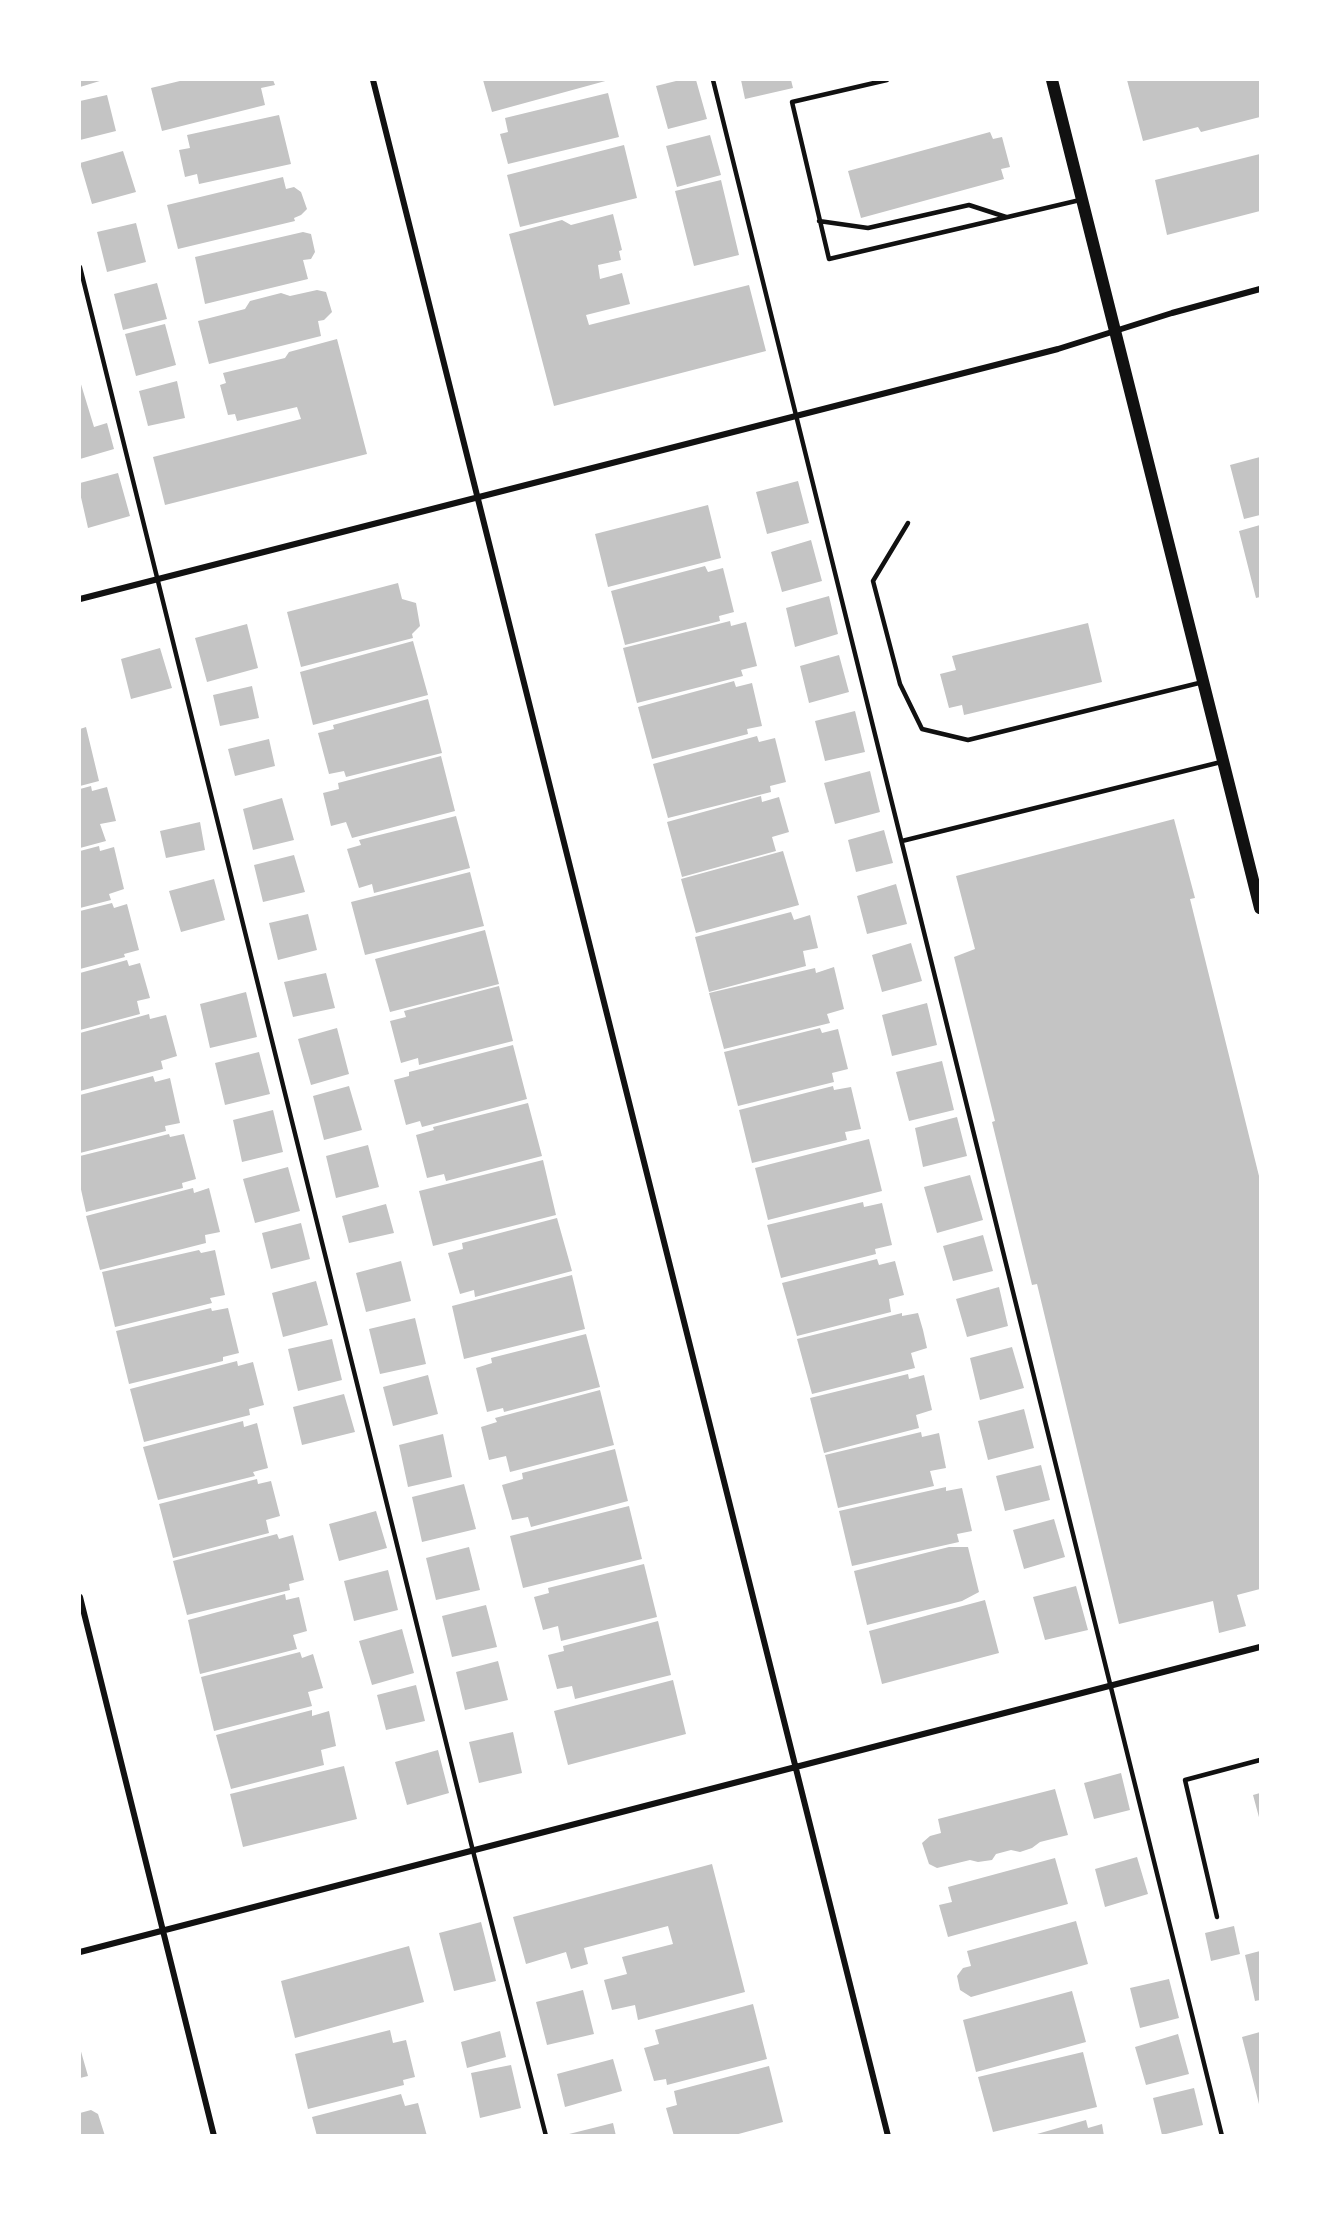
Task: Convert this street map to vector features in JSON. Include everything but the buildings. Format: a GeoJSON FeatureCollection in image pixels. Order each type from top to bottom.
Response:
{"type":"FeatureCollection","features":[{"type":"Feature","properties":{"kind":"main road"},"geometry":{"type":"LineString","coordinates":[[1052,80],[1260,908]]}},
{"type":"Feature","properties":{"kind":"street"},"geometry":{"type":"LineString","coordinates":[[373,80],[888,2136]]}},
{"type":"Feature","properties":{"kind":"street"},"geometry":{"type":"LineString","coordinates":[[80,599],[1058,349],[1115,330],[1260,290]]}},
{"type":"Feature","properties":{"kind":"street"},"geometry":{"type":"LineString","coordinates":[[80,1597],[214,2136]]}},
{"type":"Feature","properties":{"kind":"street"},"geometry":{"type":"LineString","coordinates":[[80,1952],[1260,1647]]}},
{"type":"Feature","properties":{"kind":"lane"},"geometry":{"type":"LineString","coordinates":[[713,80],[1222,2136]]}},
{"type":"Feature","properties":{"kind":"lane"},"geometry":{"type":"LineString","coordinates":[[887,80],[792,102],[829,259],[1082,200]]}},
{"type":"Feature","properties":{"kind":"lane"},"geometry":{"type":"LineString","coordinates":[[819,221],[868,228],[969,205],[1006,218]]}},
{"type":"Feature","properties":{"kind":"lane"},"geometry":{"type":"LineString","coordinates":[[80,267],[473,1851],[546,2136]]}},
{"type":"Feature","properties":{"kind":"lane"},"geometry":{"type":"LineString","coordinates":[[908,523],[873,581],[900,684],[922,729],[968,740],[1204,682]]}},
{"type":"Feature","properties":{"kind":"lane"},"geometry":{"type":"LineString","coordinates":[[902,841],[1224,762]]}},
{"type":"Feature","properties":{"kind":"lane"},"geometry":{"type":"LineString","coordinates":[[1217,1917],[1185,1780],[1260,1760]]}}]}
